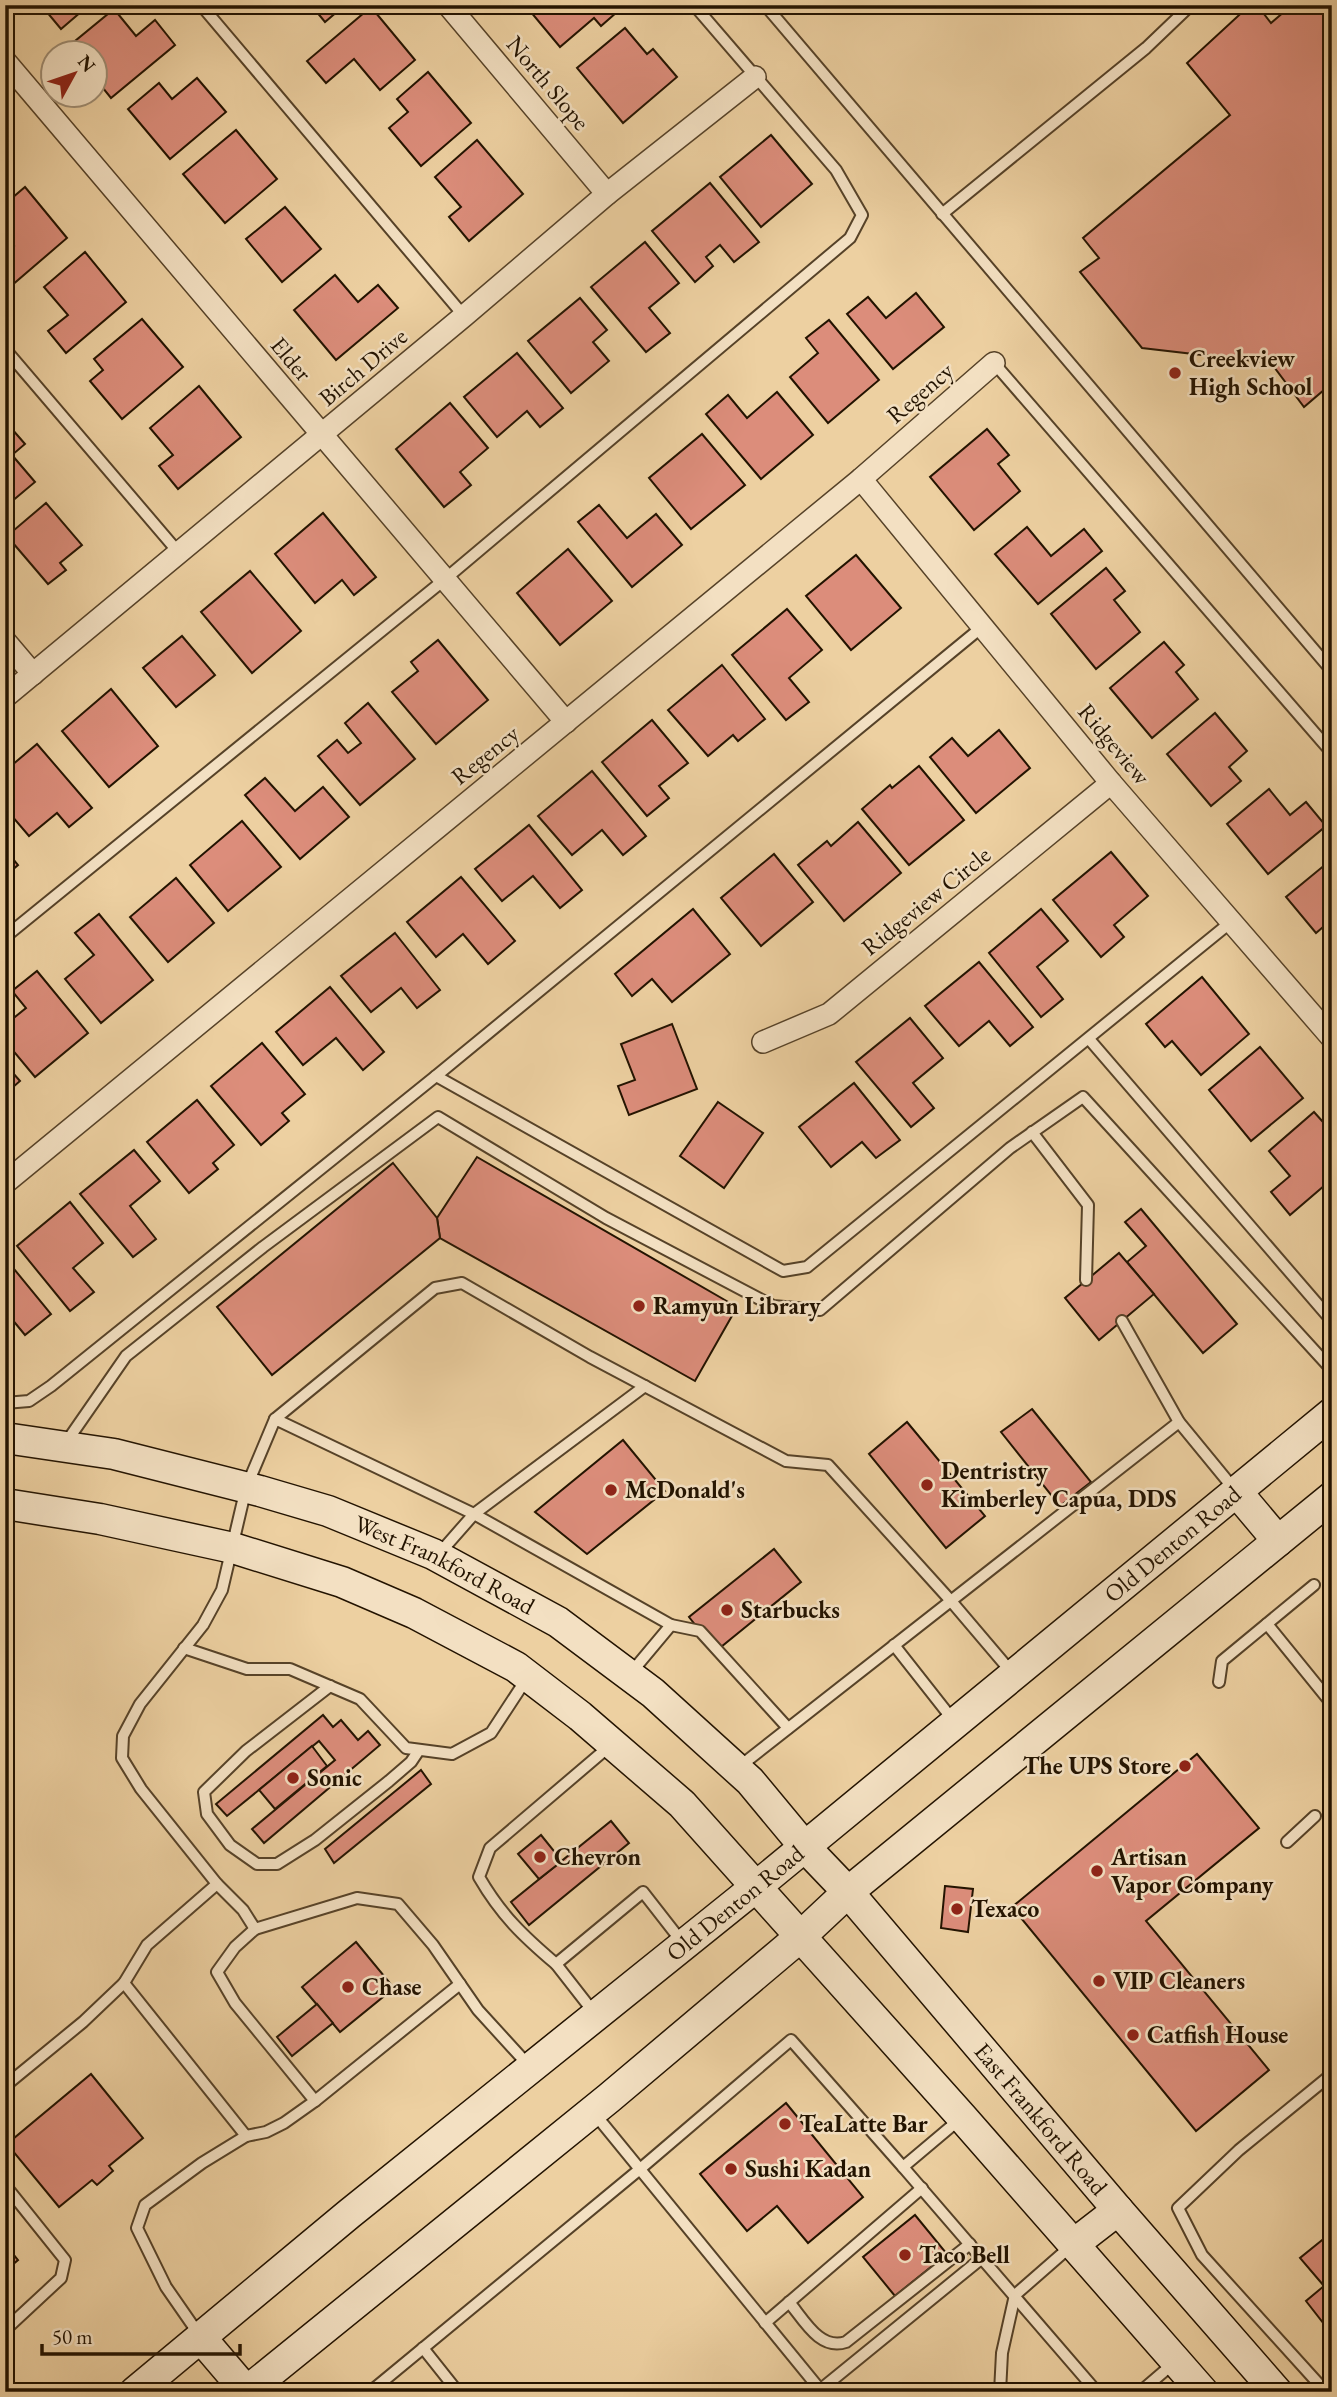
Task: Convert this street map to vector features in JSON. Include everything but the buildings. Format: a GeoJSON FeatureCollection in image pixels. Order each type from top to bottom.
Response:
{"type":"FeatureCollection","features":[{"type":"Feature","properties":{"kind":"main road","name":"Old Denton Road"},"geometry":{"type":"LineString","coordinates":[[135,2392],[349,2214],[757,1886],[1332,1413]]}},
{"type":"Feature","properties":{"kind":"main road","name":"West Frankford Road"},"geometry":{"type":"LineString","coordinates":[[5,1438],[114,1454],[246,1488],[328,1511],[437,1556],[558,1622],[653,1693],[750,1781],[804,1846]]}},
{"type":"Feature","properties":{"kind":"main road"},"geometry":{"type":"LineString","coordinates":[[1236,1491],[1278,1541]]}},
{"type":"Feature","properties":{"kind":"main road"},"geometry":{"type":"LineString","coordinates":[[201,2338],[247,2392],[593,2111],[800,1937],[848,1892],[1332,1497]]}},
{"type":"Feature","properties":{"kind":"main road"},"geometry":{"type":"LineString","coordinates":[[5,1504],[100,1519],[233,1548],[342,1582],[414,1613],[516,1667],[612,1743],[682,1804],[1203,2392]]}},
{"type":"Feature","properties":{"kind":"main road","name":"East Frankford Road"},"geometry":{"type":"LineString","coordinates":[[804,1846],[848,1892],[1118,2210],[1277,2392]]}},
{"type":"Feature","properties":{"kind":"main road"},"geometry":{"type":"LineString","coordinates":[[1074,2244],[1118,2210]]}},
{"type":"Feature","properties":{"kind":"street","name":"North Slope"},"geometry":{"type":"LineString","coordinates":[[448,5],[607,194]]}},
{"type":"Feature","properties":{"kind":"street","name":"Elder"},"geometry":{"type":"LineString","coordinates":[[5,61],[566,722]]}},
{"type":"Feature","properties":{"kind":"street","name":"Birch Drive"},"geometry":{"type":"LineString","coordinates":[[5,697],[321,436],[607,194],[755,77]]}},
{"type":"Feature","properties":{"kind":"street","name":"Regency"},"geometry":{"type":"LineString","coordinates":[[5,1183],[861,479],[995,363]]}},
{"type":"Feature","properties":{"kind":"street","name":"Ridgeview"},"geometry":{"type":"LineString","coordinates":[[861,479],[1111,783],[1332,1038]]}},
{"type":"Feature","properties":{"kind":"street"},"geometry":{"type":"LineString","coordinates":[[5,641],[33,674]]}},
{"type":"Feature","properties":{"kind":"street","name":"Ridgeview Circle"},"geometry":{"type":"LineString","coordinates":[[763,1042],[829,1014],[1111,783]]}},
{"type":"Feature","properties":{"kind":"lane"},"geometry":{"type":"LineString","coordinates":[[201,5],[464,316]]}},
{"type":"Feature","properties":{"kind":"lane"},"geometry":{"type":"LineString","coordinates":[[5,937],[444,580],[850,238],[862,215],[836,170],[694,5]]}},
{"type":"Feature","properties":{"kind":"lane"},"geometry":{"type":"LineString","coordinates":[[765,5],[1332,671]]}},
{"type":"Feature","properties":{"kind":"lane"},"geometry":{"type":"LineString","coordinates":[[942,214],[1146,48],[1191,5]]}},
{"type":"Feature","properties":{"kind":"lane"},"geometry":{"type":"LineString","coordinates":[[5,349],[179,553]]}},
{"type":"Feature","properties":{"kind":"lane"},"geometry":{"type":"LineString","coordinates":[[995,363],[1332,753]]}},
{"type":"Feature","properties":{"kind":"lane"},"geometry":{"type":"LineString","coordinates":[[5,1403],[29,1401],[51,1386],[436,1076],[982,627]]}},
{"type":"Feature","properties":{"kind":"lane"},"geometry":{"type":"LineString","coordinates":[[436,1076],[783,1271],[807,1267],[1231,922]]}},
{"type":"Feature","properties":{"kind":"lane"},"geometry":{"type":"LineString","coordinates":[[1089,1039],[1332,1321]]}},
{"type":"Feature","properties":{"kind":"lane"},"geometry":{"type":"LineString","coordinates":[[64,1446],[126,1356],[263,1247],[438,1117],[607,1218],[773,1306],[820,1310],[1010,1148],[1083,1097],[1332,1370]]}},
{"type":"Feature","properties":{"kind":"lane"},"geometry":{"type":"LineString","coordinates":[[1031,1132],[1088,1205],[1086,1280]]}},
{"type":"Feature","properties":{"kind":"lane"},"geometry":{"type":"LineString","coordinates":[[255,1929],[243,1910],[217,1884],[141,1789],[122,1758],[123,1736],[140,1704],[203,1625],[222,1590],[246,1488],[275,1419],[435,1287],[462,1283],[645,1386],[786,1461],[828,1465],[951,1601],[1013,1675]]}},
{"type":"Feature","properties":{"kind":"lane"},"geometry":{"type":"LineString","coordinates":[[1122,1321],[1179,1422],[1236,1491]]}},
{"type":"Feature","properties":{"kind":"lane"},"geometry":{"type":"LineString","coordinates":[[437,1556],[474,1514],[645,1386]]}},
{"type":"Feature","properties":{"kind":"lane"},"geometry":{"type":"LineString","coordinates":[[275,1419],[474,1514],[671,1625],[700,1631],[788,1728]]}},
{"type":"Feature","properties":{"kind":"lane"},"geometry":{"type":"LineString","coordinates":[[736,1769],[1179,1422]]}},
{"type":"Feature","properties":{"kind":"lane"},"geometry":{"type":"LineString","coordinates":[[1219,1682],[1222,1661],[1314,1585]]}},
{"type":"Feature","properties":{"kind":"lane"},"geometry":{"type":"LineString","coordinates":[[1267,1624],[1332,1704]]}},
{"type":"Feature","properties":{"kind":"lane"},"geometry":{"type":"LineString","coordinates":[[629,1675],[671,1625]]}},
{"type":"Feature","properties":{"kind":"lane"},"geometry":{"type":"LineString","coordinates":[[894,1646],[955,1723]]}},
{"type":"Feature","properties":{"kind":"lane"},"geometry":{"type":"LineString","coordinates":[[184,1648],[247,1669],[290,1670],[360,1699],[405,1748],[452,1754],[491,1733],[528,1676]]}},
{"type":"Feature","properties":{"kind":"lane"},"geometry":{"type":"LineString","coordinates":[[330,1686],[246,1751],[204,1792],[207,1814],[230,1844],[257,1864],[277,1864],[315,1840],[411,1762],[419,1750]]}},
{"type":"Feature","properties":{"kind":"lane"},"geometry":{"type":"LineString","coordinates":[[595,2015],[556,1964],[519,1932],[503,1914],[479,1877],[490,1848],[612,1743]]}},
{"type":"Feature","properties":{"kind":"lane"},"geometry":{"type":"LineString","coordinates":[[1287,1842],[1315,1816]]}},
{"type":"Feature","properties":{"kind":"lane"},"geometry":{"type":"LineString","coordinates":[[5,2086],[83,2022],[124,1983],[148,1945],[217,1884]]}},
{"type":"Feature","properties":{"kind":"lane"},"geometry":{"type":"LineString","coordinates":[[556,1964],[643,1892],[684,1944]]}},
{"type":"Feature","properties":{"kind":"lane"},"geometry":{"type":"LineString","coordinates":[[314,2101],[235,2003],[217,1972],[235,1947],[255,1929],[357,1898],[398,1904],[433,1945],[478,2010],[530,2067]]}},
{"type":"Feature","properties":{"kind":"lane"},"geometry":{"type":"LineString","coordinates":[[124,1983],[246,2136]]}},
{"type":"Feature","properties":{"kind":"lane"},"geometry":{"type":"LineString","coordinates":[[201,2338],[166,2287],[137,2228],[145,2205],[202,2163],[246,2136],[266,2132],[284,2123],[460,1984]]}},
{"type":"Feature","properties":{"kind":"lane"},"geometry":{"type":"LineString","coordinates":[[370,2392],[640,2169],[791,2040],[1097,2392]]}},
{"type":"Feature","properties":{"kind":"lane"},"geometry":{"type":"LineString","coordinates":[[1326,2392],[1202,2255],[1178,2208],[1239,2150],[1332,2074]]}},
{"type":"Feature","properties":{"kind":"lane"},"geometry":{"type":"LineString","coordinates":[[593,2111],[821,2391],[982,2258]]}},
{"type":"Feature","properties":{"kind":"lane"},"geometry":{"type":"LineString","coordinates":[[903,2167],[962,2117]]}},
{"type":"Feature","properties":{"kind":"lane"},"geometry":{"type":"LineString","coordinates":[[5,2185],[65,2260],[61,2278],[5,2330]]}},
{"type":"Feature","properties":{"kind":"lane"},"geometry":{"type":"LineString","coordinates":[[765,2323],[922,2188]]}},
{"type":"Feature","properties":{"kind":"lane"},"geometry":{"type":"LineString","coordinates":[[789,2302],[825,2343],[836,2345],[846,2342],[970,2244]]}},
{"type":"Feature","properties":{"kind":"lane"},"geometry":{"type":"LineString","coordinates":[[1000,2392],[1002,2353],[1015,2295],[1074,2244]]}},
{"type":"Feature","properties":{"kind":"lane"},"geometry":{"type":"LineString","coordinates":[[423,2348],[458,2392]]}},
{"type":"Feature","properties":{"kind":"lane"},"geometry":{"type":"LineString","coordinates":[[1140,2392],[1176,2361]]}},
{"type":"Feature","properties":{"kind":"place","name":"Creekview High School"},"geometry":{"type":"Point","coordinates":[1175,373]}},
{"type":"Feature","properties":{"kind":"place","name":"Ramyun Library"},"geometry":{"type":"Point","coordinates":[639,1306]}},
{"type":"Feature","properties":{"kind":"place","name":"Dentristry Kimberley Capua, DDS"},"geometry":{"type":"Point","coordinates":[927,1485]}},
{"type":"Feature","properties":{"kind":"place","name":"McDonald's"},"geometry":{"type":"Point","coordinates":[611,1490]}},
{"type":"Feature","properties":{"kind":"place","name":"Starbucks"},"geometry":{"type":"Point","coordinates":[727,1610]}},
{"type":"Feature","properties":{"kind":"place","name":"The UPS Store"},"geometry":{"type":"Point","coordinates":[1185,1766]}},
{"type":"Feature","properties":{"kind":"place","name":"Sonic"},"geometry":{"type":"Point","coordinates":[293,1778]}},
{"type":"Feature","properties":{"kind":"place","name":"Chevron"},"geometry":{"type":"Point","coordinates":[540,1857]}},
{"type":"Feature","properties":{"kind":"place","name":"Artisan Vapor Company"},"geometry":{"type":"Point","coordinates":[1097,1871]}},
{"type":"Feature","properties":{"kind":"place","name":"Texaco"},"geometry":{"type":"Point","coordinates":[957,1909]}},
{"type":"Feature","properties":{"kind":"place","name":"VIP Cleaners"},"geometry":{"type":"Point","coordinates":[1099,1981]}},
{"type":"Feature","properties":{"kind":"place","name":"Chase"},"geometry":{"type":"Point","coordinates":[348,1987]}},
{"type":"Feature","properties":{"kind":"place","name":"Catfish House"},"geometry":{"type":"Point","coordinates":[1133,2035]}},
{"type":"Feature","properties":{"kind":"place","name":"TeaLatte Bar"},"geometry":{"type":"Point","coordinates":[785,2124]}},
{"type":"Feature","properties":{"kind":"place","name":"Sushi Kadan"},"geometry":{"type":"Point","coordinates":[731,2169]}},
{"type":"Feature","properties":{"kind":"place","name":"Taco Bell"},"geometry":{"type":"Point","coordinates":[905,2255]}}]}
